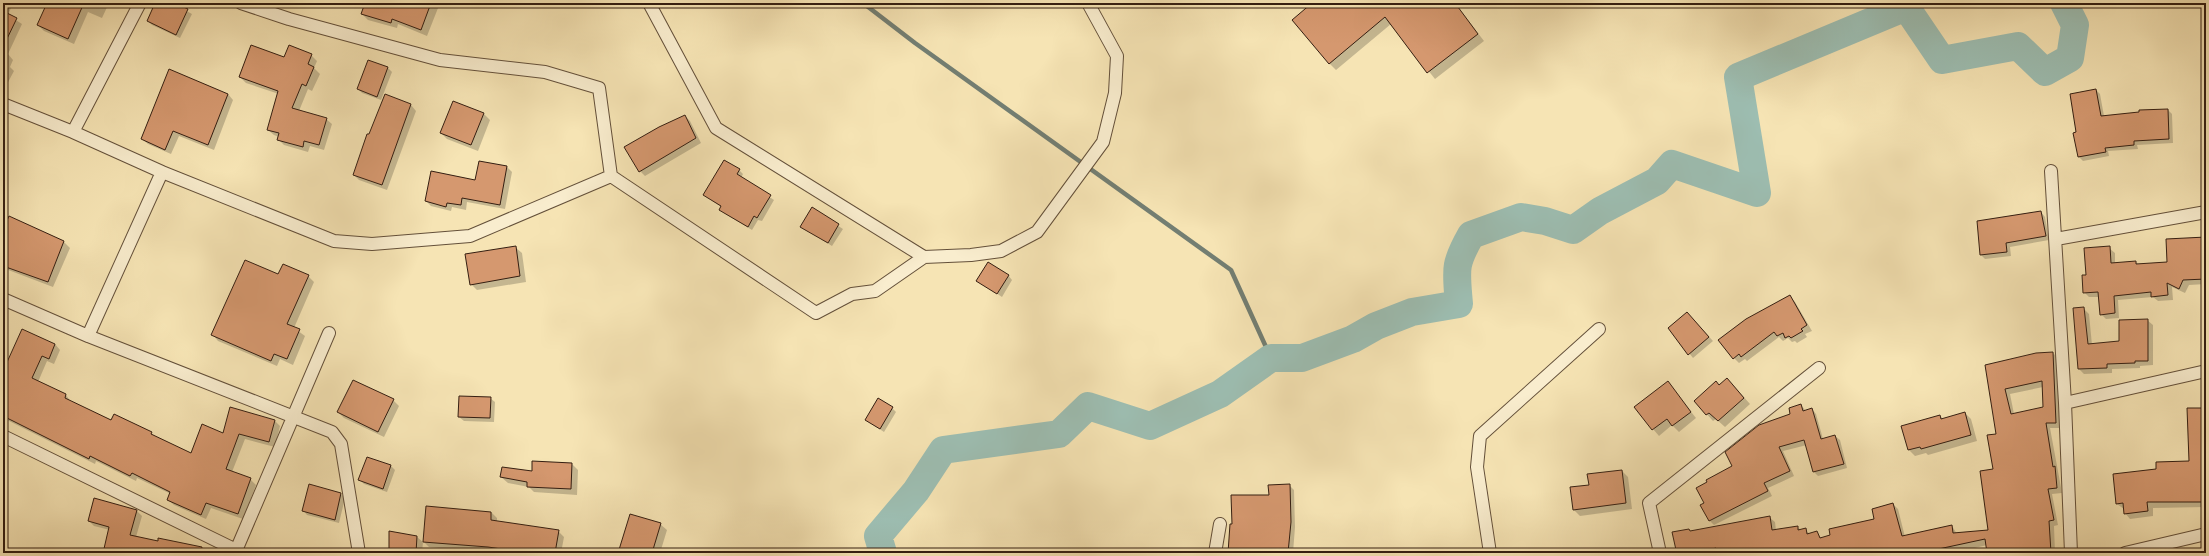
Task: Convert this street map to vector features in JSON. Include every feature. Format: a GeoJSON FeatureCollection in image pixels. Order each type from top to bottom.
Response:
{"type":"FeatureCollection","features":[{"type":"Feature","properties":{"kind":"street"},"geometry":{"type":"LineString","coordinates":[[73,132],[140,3]]}},
{"type":"Feature","properties":{"kind":"street"},"geometry":{"type":"LineString","coordinates":[[241,3],[289,19],[440,60],[545,72],[599,88],[611,176],[816,313],[852,294],[875,291],[924,257],[971,255],[1001,250],[1037,232],[1104,142],[1115,92],[1117,56],[1088,3]]}},
{"type":"Feature","properties":{"kind":"street"},"geometry":{"type":"LineString","coordinates":[[649,3],[716,128],[924,257]]}},
{"type":"Feature","properties":{"kind":"street"},"geometry":{"type":"LineString","coordinates":[[3,104],[73,132],[162,172],[334,241],[372,244],[470,236],[611,176]]}},
{"type":"Feature","properties":{"kind":"street"},"geometry":{"type":"LineString","coordinates":[[2051,170],[2065,403],[2071,553]]}},
{"type":"Feature","properties":{"kind":"street"},"geometry":{"type":"LineString","coordinates":[[88,336],[162,172]]}},
{"type":"Feature","properties":{"kind":"street"},"geometry":{"type":"LineString","coordinates":[[2056,238],[2206,212]]}},
{"type":"Feature","properties":{"kind":"street"},"geometry":{"type":"LineString","coordinates":[[3,299],[88,336],[332,432],[341,444],[360,553]]}},
{"type":"Feature","properties":{"kind":"street"},"geometry":{"type":"LineString","coordinates":[[1490,553],[1477,467],[1480,436],[1599,329]]}},
{"type":"Feature","properties":{"kind":"street"},"geometry":{"type":"LineString","coordinates":[[3,436],[236,552],[329,333]]}},
{"type":"Feature","properties":{"kind":"street"},"geometry":{"type":"LineString","coordinates":[[1660,553],[1649,503],[1819,368]]}},
{"type":"Feature","properties":{"kind":"street"},"geometry":{"type":"LineString","coordinates":[[2065,403],[2206,372]]}},
{"type":"Feature","properties":{"kind":"street"},"geometry":{"type":"LineString","coordinates":[[1215,553],[1220,524]]}},
{"type":"Feature","properties":{"kind":"street"},"geometry":{"type":"LineString","coordinates":[[2125,553],[2206,534]]}},
{"type":"Feature","properties":{"kind":"building"},"geometry":{"type":"Polygon","coordinates":[[[47,3],[84,3],[68,39],[37,25],[47,3]]]}},
{"type":"Feature","properties":{"kind":"building"},"geometry":{"type":"Polygon","coordinates":[[[155,3],[175,3],[188,9],[176,35],[147,21],[155,3]]]}},
{"type":"Feature","properties":{"kind":"building"},"geometry":{"type":"Polygon","coordinates":[[[365,3],[431,3],[421,30],[392,19],[391,23],[361,14],[365,3]]]}},
{"type":"Feature","properties":{"kind":"building"},"geometry":{"type":"Polygon","coordinates":[[[1312,3],[1455,3],[1478,34],[1427,73],[1385,17],[1329,64],[1292,20],[1312,3]]]}},
{"type":"Feature","properties":{"kind":"building"},"geometry":{"type":"Polygon","coordinates":[[[3,11],[17,18],[3,47],[3,11]]]}},
{"type":"Feature","properties":{"kind":"building"},"geometry":{"type":"Polygon","coordinates":[[[251,45],[284,57],[289,45],[312,54],[308,64],[314,67],[306,86],[302,84],[292,108],[327,118],[319,145],[304,141],[303,147],[277,140],[279,133],[267,130],[278,91],[239,77],[251,45]]]}},
{"type":"Feature","properties":{"kind":"building"},"geometry":{"type":"Polygon","coordinates":[[[368,60],[388,67],[377,97],[357,89],[368,60]]]}},
{"type":"Feature","properties":{"kind":"building"},"geometry":{"type":"Polygon","coordinates":[[[169,69],[228,94],[208,145],[173,131],[165,150],[141,139],[169,69]]]}},
{"type":"Feature","properties":{"kind":"building"},"geometry":{"type":"Polygon","coordinates":[[[2096,89],[2101,116],[2139,112],[2139,110],[2168,109],[2169,139],[2134,141],[2134,145],[2105,148],[2106,152],[2078,157],[2073,133],[2076,132],[2070,94],[2096,89]]]}},
{"type":"Feature","properties":{"kind":"building"},"geometry":{"type":"Polygon","coordinates":[[[385,94],[411,104],[382,185],[353,175],[367,134],[369,134],[385,94]]]}},
{"type":"Feature","properties":{"kind":"building"},"geometry":{"type":"Polygon","coordinates":[[[453,101],[484,113],[471,145],[440,133],[453,101]]]}},
{"type":"Feature","properties":{"kind":"building"},"geometry":{"type":"Polygon","coordinates":[[[685,115],[696,138],[639,172],[624,147],[659,127],[685,115]]]}},
{"type":"Feature","properties":{"kind":"building"},"geometry":{"type":"Polygon","coordinates":[[[724,160],[740,169],[737,174],[771,195],[757,218],[754,216],[748,227],[719,210],[721,206],[703,195],[724,160]]]}},
{"type":"Feature","properties":{"kind":"building"},"geometry":{"type":"Polygon","coordinates":[[[479,161],[507,166],[500,205],[462,198],[461,205],[447,203],[446,207],[425,201],[431,171],[475,180],[479,161]]]}},
{"type":"Feature","properties":{"kind":"building"},"geometry":{"type":"Polygon","coordinates":[[[812,207],[839,224],[828,243],[800,227],[812,207]]]}},
{"type":"Feature","properties":{"kind":"building"},"geometry":{"type":"Polygon","coordinates":[[[2041,211],[2046,236],[2006,243],[2007,252],[1980,255],[1977,221],[2041,211]]]}},
{"type":"Feature","properties":{"kind":"building"},"geometry":{"type":"Polygon","coordinates":[[[9,216],[64,241],[48,282],[3,266],[3,229],[9,216]]]}},
{"type":"Feature","properties":{"kind":"building"},"geometry":{"type":"Polygon","coordinates":[[[2206,237],[2206,279],[2183,280],[2179,289],[2167,283],[2168,295],[2151,297],[2151,292],[2114,296],[2115,313],[2100,315],[2098,292],[2083,293],[2082,275],[2086,275],[2084,248],[2110,246],[2111,263],[2136,261],[2136,264],[2167,262],[2166,239],[2206,237]]]}},
{"type":"Feature","properties":{"kind":"building"},"geometry":{"type":"Polygon","coordinates":[[[516,246],[520,276],[470,285],[465,254],[516,246]]]}},
{"type":"Feature","properties":{"kind":"building"},"geometry":{"type":"Polygon","coordinates":[[[245,260],[278,274],[283,264],[309,275],[287,324],[300,329],[287,359],[274,354],[271,361],[211,335],[245,260]]]}},
{"type":"Feature","properties":{"kind":"building"},"geometry":{"type":"Polygon","coordinates":[[[988,262],[1009,275],[997,294],[976,281],[988,262]]]}},
{"type":"Feature","properties":{"kind":"building"},"geometry":{"type":"Polygon","coordinates":[[[1790,295],[1807,325],[1801,329],[1803,331],[1791,338],[1789,336],[1785,338],[1783,333],[1777,336],[1774,332],[1741,357],[1739,354],[1733,359],[1718,340],[1746,319],[1790,295]]]}},
{"type":"Feature","properties":{"kind":"building"},"geometry":{"type":"Polygon","coordinates":[[[2084,307],[2088,344],[2119,341],[2119,320],[2148,319],[2148,361],[2107,364],[2107,368],[2078,369],[2073,308],[2084,307]]]}},
{"type":"Feature","properties":{"kind":"building"},"geometry":{"type":"Polygon","coordinates":[[[1687,312],[1709,337],[1688,355],[1668,328],[1687,312]]]}},
{"type":"Feature","properties":{"kind":"building"},"geometry":{"type":"Polygon","coordinates":[[[22,329],[55,344],[49,359],[42,356],[32,378],[66,394],[65,398],[111,420],[114,414],[191,453],[202,424],[223,433],[230,407],[275,420],[269,442],[239,434],[226,469],[251,478],[238,514],[206,503],[201,515],[167,500],[170,492],[132,473],[130,476],[90,456],[89,459],[3,416],[3,371],[22,329]]]}},
{"type":"Feature","properties":{"kind":"building"},"geometry":{"type":"Polygon","coordinates":[[[2053,352],[2056,423],[2046,423],[2053,467],[2055,466],[2057,488],[2048,489],[2054,520],[2049,521],[2051,553],[1987,553],[1985,539],[1920,553],[1717,553],[1716,548],[1695,553],[1695,550],[1684,552],[1683,549],[1676,550],[1672,532],[1689,529],[1690,531],[1770,516],[1772,530],[1798,526],[1798,530],[1806,528],[1807,534],[1817,531],[1820,538],[1830,535],[1829,529],[1874,519],[1872,509],[1893,503],[1902,536],[1952,525],[1953,533],[1988,530],[1980,471],[1993,469],[1987,435],[1996,434],[1985,365],[2036,353],[2053,352]],[[2042,381],[2005,389],[2011,414],[2043,407],[2042,381]]]}},
{"type":"Feature","properties":{"kind":"building"},"geometry":{"type":"Polygon","coordinates":[[[1727,378],[1744,398],[1718,421],[1709,413],[1706,415],[1694,401],[1716,381],[1719,385],[1727,378]]]}},
{"type":"Feature","properties":{"kind":"building"},"geometry":{"type":"Polygon","coordinates":[[[353,380],[394,399],[378,432],[337,412],[353,380]]]}},
{"type":"Feature","properties":{"kind":"building"},"geometry":{"type":"Polygon","coordinates":[[[1668,381],[1691,412],[1672,426],[1667,419],[1652,430],[1634,407],[1668,381]]]}},
{"type":"Feature","properties":{"kind":"building"},"geometry":{"type":"Polygon","coordinates":[[[459,396],[491,397],[490,418],[458,417],[459,396]]]}},
{"type":"Feature","properties":{"kind":"building"},"geometry":{"type":"Polygon","coordinates":[[[878,398],[893,407],[880,429],[865,420],[878,398]]]}},
{"type":"Feature","properties":{"kind":"building"},"geometry":{"type":"Polygon","coordinates":[[[1801,404],[1803,411],[1812,408],[1821,439],[1835,435],[1844,464],[1813,472],[1804,440],[1779,447],[1790,471],[1764,483],[1768,491],[1709,521],[1700,505],[1704,503],[1696,488],[1707,482],[1706,480],[1732,466],[1725,452],[1759,425],[1790,414],[1789,408],[1801,404]]]}},
{"type":"Feature","properties":{"kind":"building"},"geometry":{"type":"Polygon","coordinates":[[[2187,408],[2203,408],[2204,428],[2206,428],[2206,502],[2147,502],[2148,511],[2124,514],[2123,503],[2116,504],[2113,474],[2156,469],[2156,462],[2189,461],[2187,408]]]}},
{"type":"Feature","properties":{"kind":"building"},"geometry":{"type":"Polygon","coordinates":[[[1965,412],[1971,435],[1921,449],[1920,447],[1908,450],[1901,426],[1940,415],[1941,419],[1965,412]]]}},
{"type":"Feature","properties":{"kind":"building"},"geometry":{"type":"Polygon","coordinates":[[[367,457],[391,465],[383,489],[358,480],[367,457]]]}},
{"type":"Feature","properties":{"kind":"building"},"geometry":{"type":"Polygon","coordinates":[[[532,461],[572,463],[571,489],[527,487],[527,482],[500,477],[502,467],[532,471],[532,461]]]}},
{"type":"Feature","properties":{"kind":"building"},"geometry":{"type":"Polygon","coordinates":[[[1622,470],[1626,503],[1573,510],[1570,487],[1589,485],[1587,474],[1622,470]]]}},
{"type":"Feature","properties":{"kind":"building"},"geometry":{"type":"Polygon","coordinates":[[[309,484],[341,493],[335,520],[302,511],[309,484]]]}},
{"type":"Feature","properties":{"kind":"building"},"geometry":{"type":"Polygon","coordinates":[[[1290,484],[1291,522],[1288,553],[1228,553],[1230,524],[1232,524],[1231,495],[1269,495],[1268,485],[1290,484]]]}},
{"type":"Feature","properties":{"kind":"building"},"geometry":{"type":"Polygon","coordinates":[[[94,498],[137,510],[130,535],[158,541],[158,538],[202,547],[201,553],[103,553],[109,527],[88,521],[94,498]]]}},
{"type":"Feature","properties":{"kind":"building"},"geometry":{"type":"Polygon","coordinates":[[[426,506],[491,512],[491,520],[559,530],[555,553],[528,553],[488,547],[423,542],[426,506]]]}},
{"type":"Feature","properties":{"kind":"building"},"geometry":{"type":"Polygon","coordinates":[[[630,514],[661,523],[652,553],[618,553],[630,514]]]}},
{"type":"Feature","properties":{"kind":"building"},"geometry":{"type":"Polygon","coordinates":[[[389,531],[417,536],[416,553],[389,553],[389,531]]]}},
{"type":"Feature","properties":{"kind":"waterway"},"geometry":{"type":"LineString","coordinates":[[863,3],[915,43],[1231,270],[1271,358]]}},
{"type":"Feature","properties":{"kind":"waterway"},"geometry":{"type":"LineString","coordinates":[[883,553],[878,536],[916,491],[943,450],[1059,434],[1088,406],[1150,426],[1220,394],[1271,358],[1302,358],[1353,339],[1376,326],[1412,312],[1459,304],[1457,283],[1459,261],[1471,235],[1521,217],[1545,221],[1573,230],[1600,211],[1657,181],[1672,164],[1757,193],[1738,77],[1906,7],[1942,60],[2018,46],[2045,72],[2070,58],[2075,25],[2064,3]]}}]}
